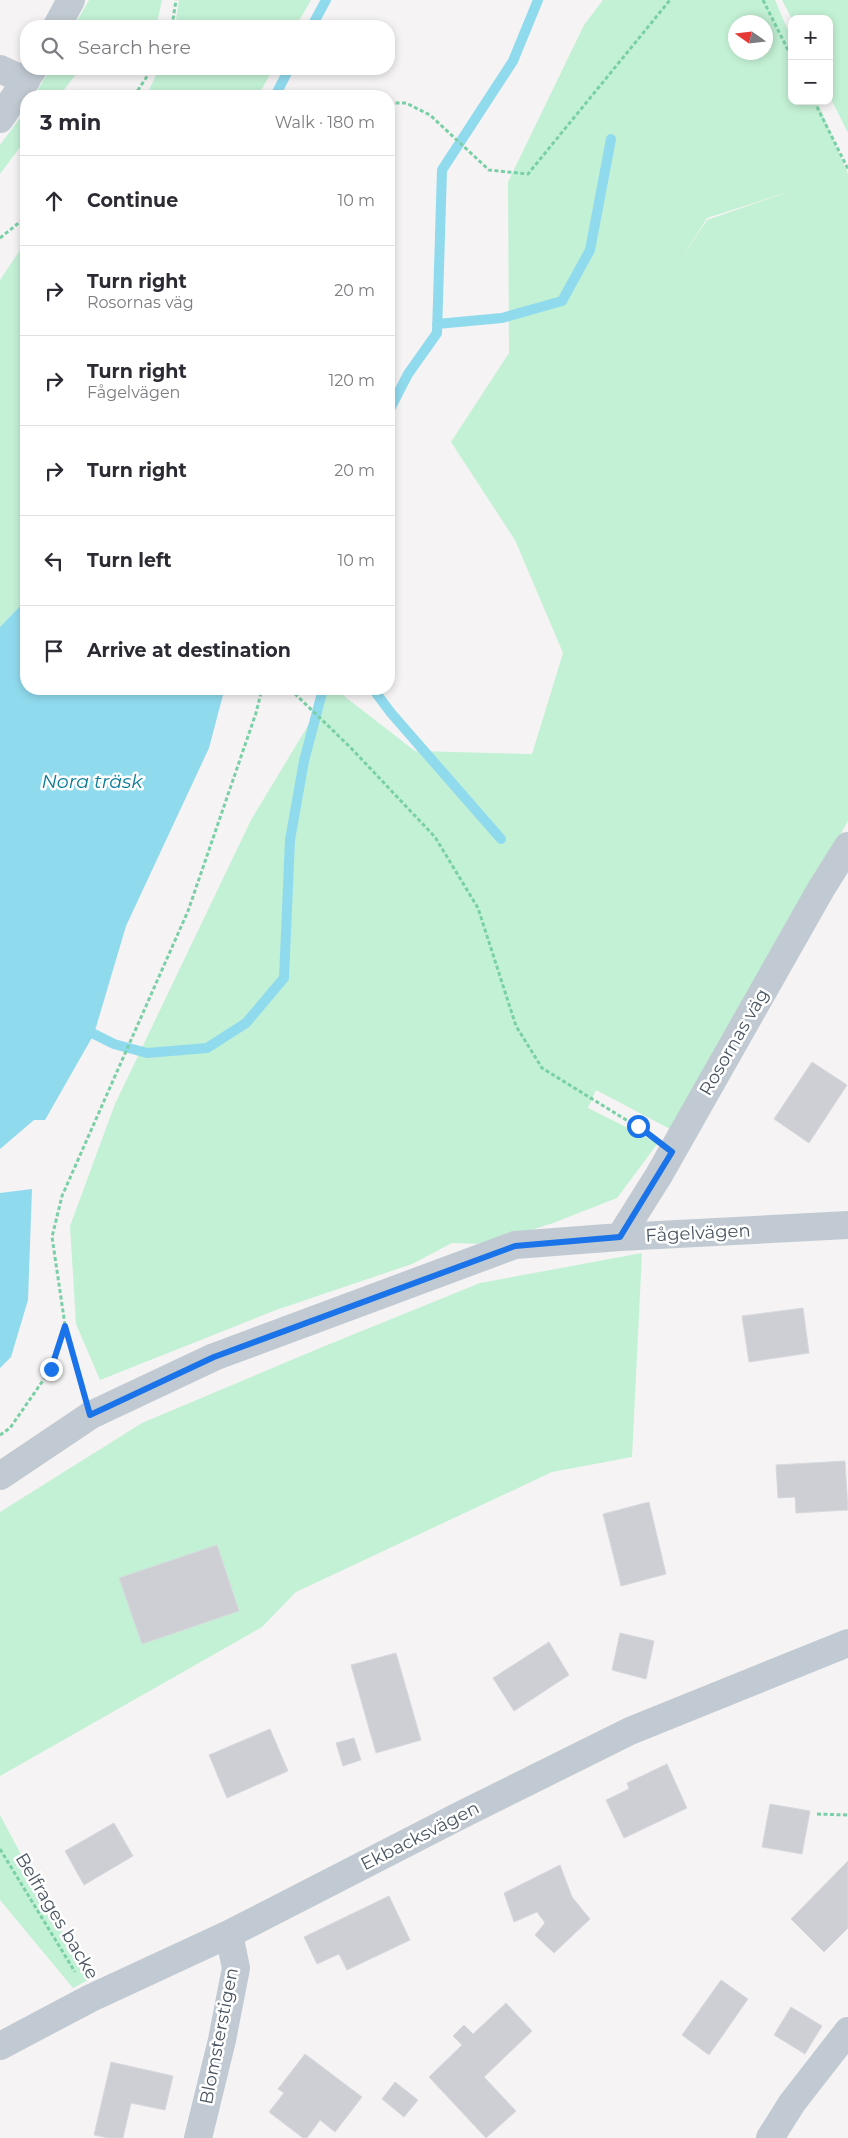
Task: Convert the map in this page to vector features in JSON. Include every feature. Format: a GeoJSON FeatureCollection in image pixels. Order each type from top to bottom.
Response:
{"type":"FeatureCollection","features":[{"type":"Feature","properties":{"kind":"street"},"geometry":{"type":"LineString","coordinates":[[60,20],[71,0]]}},
{"type":"Feature","properties":{"kind":"street"},"geometry":{"type":"LineString","coordinates":[[0,69],[20,73]]}},
{"type":"Feature","properties":{"kind":"street"},"geometry":{"type":"LineString","coordinates":[[0,119],[30,75]]}},
{"type":"Feature","properties":{"kind":"street","name":"Rosornas väg"},"geometry":{"type":"LineString","coordinates":[[620,1237],[672,1152],[848,846]]}},
{"type":"Feature","properties":{"kind":"street","name":"Fågelvägen"},"geometry":{"type":"LineString","coordinates":[[0,1476],[90,1415],[214,1357],[515,1246],[620,1237],[848,1225]]}},
{"type":"Feature","properties":{"kind":"street","name":"Ekbacksvägen"},"geometry":{"type":"LineString","coordinates":[[0,2046],[90,1998],[229,1934],[450,1820],[630,1731],[848,1643]]}},
{"type":"Feature","properties":{"kind":"street","name":"Blomsterstigen"},"geometry":{"type":"LineString","coordinates":[[198,2138],[222,2040],[236,1968],[229,1934]]}},
{"type":"Feature","properties":{"kind":"street"},"geometry":{"type":"LineString","coordinates":[[770,2138],[792,2103],[848,2031]]}},
{"type":"Feature","properties":{"kind":"path"},"geometry":{"type":"LineString","coordinates":[[173,20],[176,0]]}},
{"type":"Feature","properties":{"kind":"path"},"geometry":{"type":"LineString","coordinates":[[395,103],[406,103],[430,115],[489,170],[528,174],[670,0]]}},
{"type":"Feature","properties":{"kind":"path"},"geometry":{"type":"LineString","coordinates":[[763,0],[788,50]]}},
{"type":"Feature","properties":{"kind":"path"},"geometry":{"type":"LineString","coordinates":[[138,90],[148,75]]}},
{"type":"Feature","properties":{"kind":"path"},"geometry":{"type":"LineString","coordinates":[[816,105],[848,169]]}},
{"type":"Feature","properties":{"kind":"path"},"geometry":{"type":"LineString","coordinates":[[0,238],[20,223]]}},
{"type":"Feature","properties":{"kind":"path"},"geometry":{"type":"LineString","coordinates":[[90,1415],[65,1326],[52,1236],[62,1196],[188,911],[260,695]]}},
{"type":"Feature","properties":{"kind":"path"},"geometry":{"type":"LineString","coordinates":[[296,695],[351,748],[435,837],[478,908],[516,1026],[542,1068],[638,1126],[672,1152]]}},
{"type":"Feature","properties":{"kind":"path"},"geometry":{"type":"LineString","coordinates":[[0,1436],[10,1428],[51,1369],[65,1326]]}},
{"type":"Feature","properties":{"kind":"path"},"geometry":{"type":"LineString","coordinates":[[817,1814],[848,1815]]}},
{"type":"Feature","properties":{"kind":"path","name":"Belfrages backe"},"geometry":{"type":"LineString","coordinates":[[0,1849],[90,1998]]}},
{"type":"Feature","properties":{"kind":"green space"},"geometry":{"type":"Polygon","coordinates":[[[89,0],[162,0],[158,20],[77,20],[89,0]]]}},
{"type":"Feature","properties":{"kind":"green space"},"geometry":{"type":"Polygon","coordinates":[[[179,0],[311,0],[299,20],[176,20],[179,0]]]}},
{"type":"Feature","properties":{"kind":"green space"},"geometry":{"type":"Polygon","coordinates":[[[603,0],[775,0],[788,31],[788,105],[819,105],[848,174],[848,821],[670,1129],[596,1090],[588,1108],[658,1143],[617,1198],[553,1223],[488,1244],[452,1243],[412,1264],[276,1310],[100,1380],[76,1324],[70,1226],[115,1104],[251,820],[326,695],[343,695],[415,751],[532,754],[563,653],[515,540],[451,442],[509,353],[508,182],[584,25],[603,0]],[[797,189],[707,218],[683,256],[707,220],[797,189]]]}},
{"type":"Feature","properties":{"kind":"green space"},"geometry":{"type":"Polygon","coordinates":[[[782,0],[848,0],[848,133],[833,103],[833,15],[790,15],[782,0]]]}},
{"type":"Feature","properties":{"kind":"green space"},"geometry":{"type":"Polygon","coordinates":[[[46,75],[75,75],[64,90],[38,90],[46,75]]]}},
{"type":"Feature","properties":{"kind":"green space"},"geometry":{"type":"Polygon","coordinates":[[[156,75],[270,75],[261,90],[149,90],[156,75]]]}},
{"type":"Feature","properties":{"kind":"green space"},"geometry":{"type":"Polygon","coordinates":[[[20,118],[20,147],[0,174],[0,145],[20,118]]]}},
{"type":"Feature","properties":{"kind":"green space"},"geometry":{"type":"Polygon","coordinates":[[[20,250],[20,606],[0,627],[0,280],[20,250]]]}},
{"type":"Feature","properties":{"kind":"green space"},"geometry":{"type":"Polygon","coordinates":[[[642,1253],[632,1457],[552,1472],[296,1592],[262,1627],[0,1776],[0,1512],[142,1423],[480,1283],[642,1253]]]}},
{"type":"Feature","properties":{"kind":"green space"},"geometry":{"type":"Polygon","coordinates":[[[0,1815],[88,1980],[73,1988],[0,1900],[0,1815]]]}},
{"type":"Feature","properties":{"kind":"water","name":"Nora träsk"},"geometry":{"type":"Polygon","coordinates":[[[20,606],[20,695],[223,695],[209,748],[126,926],[94,1034],[45,1120],[34,1120],[0,1149],[0,627],[20,606]]]}},
{"type":"Feature","properties":{"kind":"water"},"geometry":{"type":"Polygon","coordinates":[[[32,1189],[28,1300],[11,1357],[0,1368],[0,1193],[32,1189]]]}},
{"type":"Feature","properties":{"kind":"building"},"geometry":{"type":"Polygon","coordinates":[[[812,1062],[847,1085],[809,1143],[774,1119],[812,1062]]]}},
{"type":"Feature","properties":{"kind":"building"},"geometry":{"type":"Polygon","coordinates":[[[803,1308],[809,1353],[749,1362],[742,1316],[803,1308]]]}},
{"type":"Feature","properties":{"kind":"building"},"geometry":{"type":"Polygon","coordinates":[[[845,1461],[848,1510],[796,1513],[795,1497],[778,1498],[776,1465],[845,1461]]]}},
{"type":"Feature","properties":{"kind":"building"},"geometry":{"type":"Polygon","coordinates":[[[649,1502],[666,1574],[621,1586],[603,1514],[649,1502]]]}},
{"type":"Feature","properties":{"kind":"building"},"geometry":{"type":"Polygon","coordinates":[[[217,1545],[239,1611],[142,1644],[119,1578],[217,1545]]]}},
{"type":"Feature","properties":{"kind":"building"},"geometry":{"type":"Polygon","coordinates":[[[620,1633],[654,1641],[646,1679],[612,1670],[620,1633]]]}},
{"type":"Feature","properties":{"kind":"building"},"geometry":{"type":"Polygon","coordinates":[[[549,1642],[569,1675],[514,1711],[493,1678],[549,1642]]]}},
{"type":"Feature","properties":{"kind":"building"},"geometry":{"type":"Polygon","coordinates":[[[396,1653],[421,1740],[376,1753],[351,1665],[396,1653]]]}},
{"type":"Feature","properties":{"kind":"building"},"geometry":{"type":"Polygon","coordinates":[[[270,1729],[288,1771],[227,1798],[209,1755],[270,1729]]]}},
{"type":"Feature","properties":{"kind":"building"},"geometry":{"type":"Polygon","coordinates":[[[354,1738],[361,1760],[343,1766],[336,1743],[354,1738]]]}},
{"type":"Feature","properties":{"kind":"building"},"geometry":{"type":"Polygon","coordinates":[[[667,1764],[687,1808],[624,1838],[606,1800],[629,1789],[627,1783],[667,1764]]]}},
{"type":"Feature","properties":{"kind":"building"},"geometry":{"type":"Polygon","coordinates":[[[770,1804],[810,1811],[802,1854],[762,1847],[770,1804]]]}},
{"type":"Feature","properties":{"kind":"building"},"geometry":{"type":"Polygon","coordinates":[[[114,1823],[133,1856],[84,1885],[65,1851],[114,1823]]]}},
{"type":"Feature","properties":{"kind":"building"},"geometry":{"type":"Polygon","coordinates":[[[848,1861],[848,1928],[824,1952],[791,1919],[848,1861]]]}},
{"type":"Feature","properties":{"kind":"building"},"geometry":{"type":"Polygon","coordinates":[[[560,1865],[572,1897],[590,1919],[554,1953],[535,1935],[545,1923],[537,1912],[514,1922],[504,1893],[560,1865]]]}},
{"type":"Feature","properties":{"kind":"building"},"geometry":{"type":"Polygon","coordinates":[[[389,1896],[410,1940],[347,1970],[339,1954],[317,1964],[304,1937],[389,1896]]]}},
{"type":"Feature","properties":{"kind":"building"},"geometry":{"type":"Polygon","coordinates":[[[721,1980],[748,1999],[709,2055],[682,2035],[721,1980]]]}},
{"type":"Feature","properties":{"kind":"building"},"geometry":{"type":"Polygon","coordinates":[[[506,2003],[532,2031],[484,2077],[516,2111],[486,2138],[429,2077],[462,2045],[453,2036],[464,2025],[473,2034],[506,2003]]]}},
{"type":"Feature","properties":{"kind":"building"},"geometry":{"type":"Polygon","coordinates":[[[791,2007],[822,2026],[805,2054],[774,2035],[791,2007]]]}},
{"type":"Feature","properties":{"kind":"building"},"geometry":{"type":"Polygon","coordinates":[[[305,2054],[362,2097],[335,2132],[320,2120],[307,2138],[303,2138],[269,2112],[284,2093],[278,2089],[305,2054]]]}},
{"type":"Feature","properties":{"kind":"building"},"geometry":{"type":"Polygon","coordinates":[[[111,2062],[173,2076],[165,2110],[131,2103],[123,2138],[108,2138],[94,2135],[111,2062]]]}},
{"type":"Feature","properties":{"kind":"building"},"geometry":{"type":"Polygon","coordinates":[[[395,2082],[418,2100],[404,2117],[382,2099],[395,2082]]]}},
{"type":"Feature","properties":{"kind":"waterway"},"geometry":{"type":"LineString","coordinates":[[315,20],[326,0]]}},
{"type":"Feature","properties":{"kind":"waterway"},"geometry":{"type":"LineString","coordinates":[[395,399],[408,374],[437,333],[442,170],[513,61],[538,0]]}},
{"type":"Feature","properties":{"kind":"waterway"},"geometry":{"type":"LineString","coordinates":[[278,90],[286,75]]}},
{"type":"Feature","properties":{"kind":"waterway"},"geometry":{"type":"LineString","coordinates":[[437,324],[502,318],[562,301],[590,250],[611,139]]}},
{"type":"Feature","properties":{"kind":"waterway"},"geometry":{"type":"LineString","coordinates":[[94,1034],[114,1044],[147,1053],[207,1048],[246,1023],[284,978],[290,840],[304,761],[321,695]]}},
{"type":"Feature","properties":{"kind":"waterway"},"geometry":{"type":"LineString","coordinates":[[378,695],[501,839]]}},
{"type":"Feature","properties":{"kind":"route"},"geometry":{"type":"LineString","coordinates":[[51,1369],[65,1326],[90,1415],[214,1357],[515,1246],[620,1237],[672,1152],[638,1126]]}}]}
